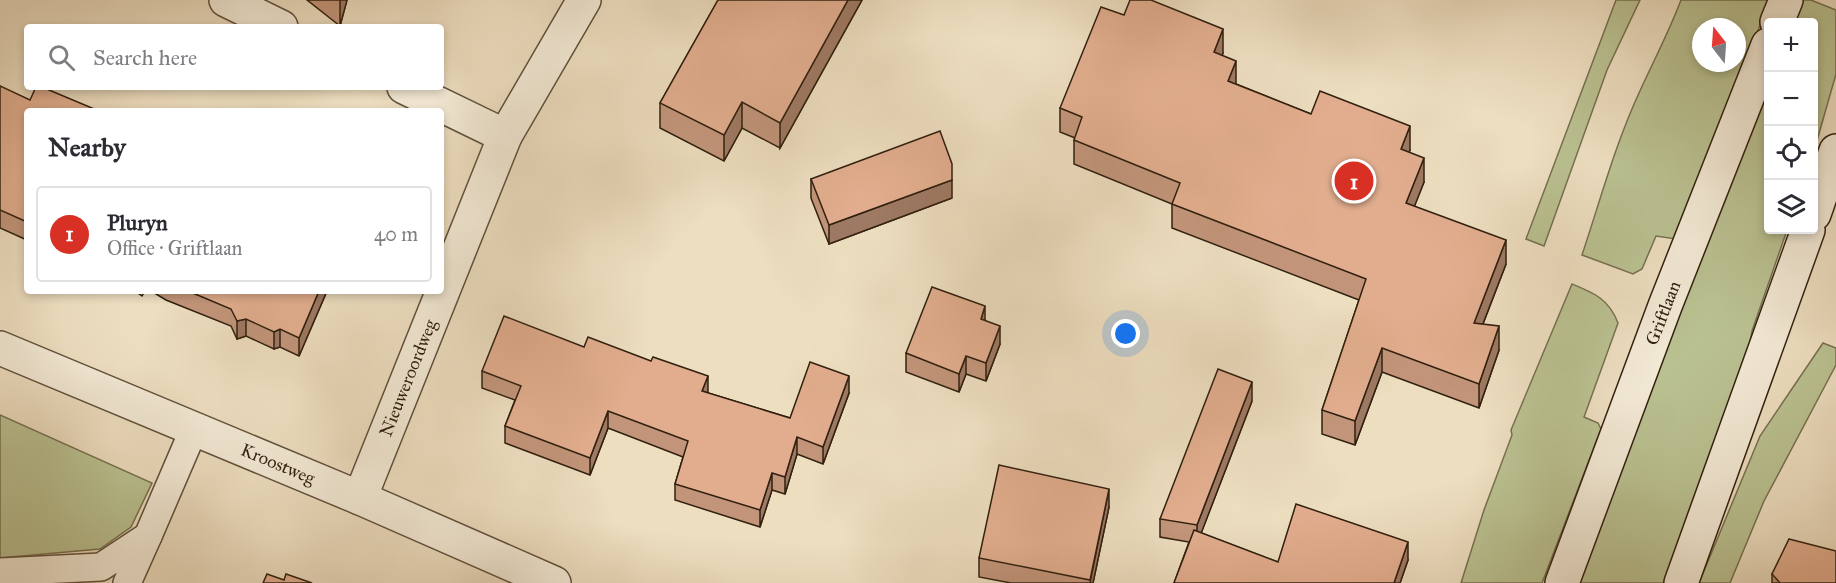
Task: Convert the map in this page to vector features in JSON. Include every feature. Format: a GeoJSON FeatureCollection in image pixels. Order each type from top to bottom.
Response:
{"type":"FeatureCollection","features":[{"type":"Feature","properties":{"kind":"street"},"geometry":{"type":"LineString","coordinates":[[226,0],[275,24]]}},
{"type":"Feature","properties":{"kind":"street","name":"Nieuweroordweg"},"geometry":{"type":"LineString","coordinates":[[444,288],[505,136],[584,0]]}},
{"type":"Feature","properties":{"kind":"street"},"geometry":{"type":"LineString","coordinates":[[1779,18],[1786,0]]}},
{"type":"Feature","properties":{"kind":"street","name":"Griftlaan"},"geometry":{"type":"LineString","coordinates":[[1562,583],[1665,306],[1764,55]]}},
{"type":"Feature","properties":{"kind":"street"},"geometry":{"type":"LineString","coordinates":[[410,90],[505,136]]}},
{"type":"Feature","properties":{"kind":"street"},"geometry":{"type":"LineString","coordinates":[[1818,203],[1836,152]]}},
{"type":"Feature","properties":{"kind":"street"},"geometry":{"type":"LineString","coordinates":[[1681,583],[1807,234]]}},
{"type":"Feature","properties":{"kind":"street","name":"Nieuweroordweg"},"geometry":{"type":"LineString","coordinates":[[360,498],[442,294]]}},
{"type":"Feature","properties":{"kind":"street","name":"Kroostweg"},"geometry":{"type":"LineString","coordinates":[[0,348],[360,498],[554,583]]}},
{"type":"Feature","properties":{"kind":"lane"},"geometry":{"type":"LineString","coordinates":[[127,583],[194,429]]}},
{"type":"Feature","properties":{"kind":"lane"},"geometry":{"type":"LineString","coordinates":[[0,572],[101,567],[148,536]]}},
{"type":"Feature","properties":{"kind":"green space"},"geometry":{"type":"Polygon","coordinates":[[[1616,0],[1640,0],[1607,70],[1544,246],[1526,239],[1616,0]]]}},
{"type":"Feature","properties":{"kind":"green space"},"geometry":{"type":"Polygon","coordinates":[[[1681,0],[1770,0],[1746,61],[1746,18],[1692,18],[1692,72],[1742,72],[1676,239],[1656,236],[1642,269],[1633,274],[1582,255],[1622,133],[1681,0]]]}},
{"type":"Feature","properties":{"kind":"green space"},"geometry":{"type":"Polygon","coordinates":[[[1798,0],[1811,0],[1836,10],[1836,74],[1818,137],[1818,18],[1791,18],[1798,0]]]}},
{"type":"Feature","properties":{"kind":"green space"},"geometry":{"type":"Polygon","coordinates":[[[1764,83],[1764,234],[1786,234],[1752,331],[1735,429],[1672,583],[1572,583],[1764,83]]]}},
{"type":"Feature","properties":{"kind":"green space"},"geometry":{"type":"Polygon","coordinates":[[[1572,284],[1605,302],[1618,323],[1584,417],[1598,423],[1601,429],[1542,583],[1461,583],[1484,510],[1512,435],[1511,430],[1572,284]]]}},
{"type":"Feature","properties":{"kind":"green space"},"geometry":{"type":"Polygon","coordinates":[[[1823,343],[1836,348],[1836,365],[1764,501],[1730,583],[1699,583],[1760,436],[1823,343]]]}},
{"type":"Feature","properties":{"kind":"green space"},"geometry":{"type":"Polygon","coordinates":[[[0,415],[152,483],[131,527],[100,549],[0,558],[0,415]]]}},
{"type":"Feature","properties":{"kind":"building"},"geometry":{"type":"Polygon","coordinates":[[[718,0],[848,0],[780,123],[742,102],[724,135],[660,103],[718,0]]]}},
{"type":"Feature","properties":{"kind":"building"},"geometry":{"type":"Polygon","coordinates":[[[1130,0],[1151,0],[1223,29],[1214,52],[1236,61],[1228,81],[1311,114],[1320,91],[1410,126],[1401,149],[1424,158],[1406,203],[1506,240],[1474,323],[1499,326],[1479,384],[1382,348],[1355,421],[1322,410],[1366,279],[1172,204],[1180,183],[1074,140],[1082,117],[1060,108],[1101,7],[1124,15],[1130,0]]]}},
{"type":"Feature","properties":{"kind":"building"},"geometry":{"type":"Polygon","coordinates":[[[0,86],[30,100],[35,90],[49,90],[92,108],[24,108],[24,221],[0,210],[0,86]]]}},
{"type":"Feature","properties":{"kind":"building"},"geometry":{"type":"Polygon","coordinates":[[[940,131],[952,164],[952,180],[829,225],[811,179],[940,131]]]}},
{"type":"Feature","properties":{"kind":"building"},"geometry":{"type":"Polygon","coordinates":[[[932,287],[985,306],[981,319],[1000,326],[986,363],[966,356],[959,374],[906,353],[932,287]]]}},
{"type":"Feature","properties":{"kind":"building"},"geometry":{"type":"Polygon","coordinates":[[[195,294],[318,294],[299,338],[280,329],[274,332],[246,319],[237,321],[231,309],[195,294]]]}},
{"type":"Feature","properties":{"kind":"building"},"geometry":{"type":"Polygon","coordinates":[[[504,316],[584,347],[588,337],[651,361],[653,357],[708,376],[702,391],[790,418],[810,362],[849,376],[823,447],[797,437],[785,477],[772,473],[760,510],[675,484],[688,441],[608,411],[590,458],[505,426],[521,386],[482,371],[504,316]]]}},
{"type":"Feature","properties":{"kind":"building"},"geometry":{"type":"Polygon","coordinates":[[[1218,369],[1252,382],[1197,525],[1160,519],[1218,369]]]}},
{"type":"Feature","properties":{"kind":"building"},"geometry":{"type":"Polygon","coordinates":[[[999,465],[1109,489],[1090,580],[979,558],[999,465]]]}},
{"type":"Feature","properties":{"kind":"building"},"geometry":{"type":"Polygon","coordinates":[[[1296,504],[1408,542],[1394,583],[1174,583],[1194,530],[1278,562],[1296,504]]]}},
{"type":"Feature","properties":{"kind":"building"},"geometry":{"type":"Polygon","coordinates":[[[1789,539],[1836,551],[1836,583],[1780,583],[1772,574],[1789,539]]]}},
{"type":"Feature","properties":{"kind":"building"},"geometry":{"type":"Polygon","coordinates":[[[267,574],[284,580],[286,574],[312,583],[263,583],[267,574]]]}},
{"type":"Feature","properties":{"kind":"place","name":"Pluryn"},"geometry":{"type":"Point","coordinates":[1354,181]}}]}
